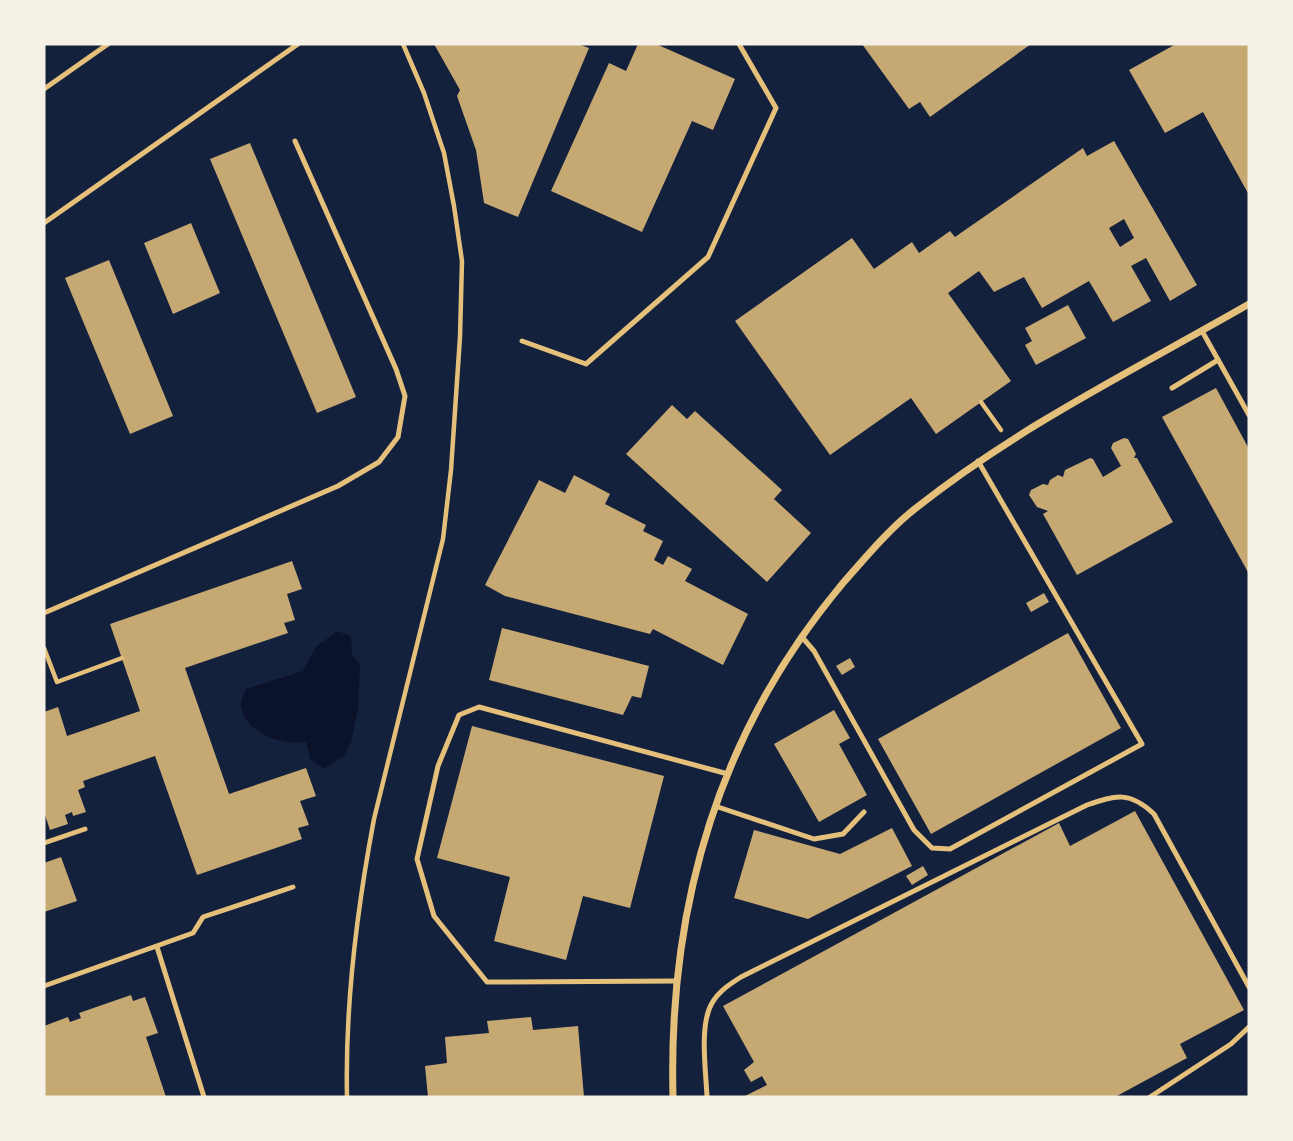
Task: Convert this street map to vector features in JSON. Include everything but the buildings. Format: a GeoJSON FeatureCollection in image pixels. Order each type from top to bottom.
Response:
{"type":"FeatureCollection","features":[{"type":"Feature","properties":{"kind":"street"},"geometry":{"type":"LineString","coordinates":[[673,1097],[672,1044],[676,981],[688,903],[700,854],[715,806],[746,732],[765,695],[802,637],[866,556],[914,510],[978,461],[1009,440],[1249,304]]}},
{"type":"Feature","properties":{"kind":"lane"},"geometry":{"type":"LineString","coordinates":[[44,89],[108,44]]}},
{"type":"Feature","properties":{"kind":"lane"},"geometry":{"type":"LineString","coordinates":[[44,223],[298,44]]}},
{"type":"Feature","properties":{"kind":"lane"},"geometry":{"type":"LineString","coordinates":[[522,341],[586,364],[708,257],[776,108],[739,44]]}},
{"type":"Feature","properties":{"kind":"lane"},"geometry":{"type":"LineString","coordinates":[[44,613],[338,486],[379,462],[398,437],[405,396],[396,369],[295,141]]}},
{"type":"Feature","properties":{"kind":"lane"},"geometry":{"type":"LineString","coordinates":[[1202,331],[1249,415]]}},
{"type":"Feature","properties":{"kind":"lane"},"geometry":{"type":"LineString","coordinates":[[1172,388],[1218,360]]}},
{"type":"Feature","properties":{"kind":"lane"},"geometry":{"type":"LineString","coordinates":[[802,637],[814,651],[914,830],[932,848],[950,849],[1142,744],[978,461]]}},
{"type":"Feature","properties":{"kind":"lane"},"geometry":{"type":"LineString","coordinates":[[676,981],[487,982],[434,916],[417,859],[438,766],[459,715],[479,707],[728,774]]}},
{"type":"Feature","properties":{"kind":"lane"},"geometry":{"type":"LineString","coordinates":[[708,1097],[706,1020],[711,1003],[723,989],[741,977],[1062,817],[1113,796],[1130,797],[1154,814],[1249,987]]}},
{"type":"Feature","properties":{"kind":"lane"},"geometry":{"type":"LineString","coordinates":[[715,806],[814,839],[843,834],[864,812]]}},
{"type":"Feature","properties":{"kind":"lane"},"geometry":{"type":"LineString","coordinates":[[44,843],[85,829]]}},
{"type":"Feature","properties":{"kind":"lane"},"geometry":{"type":"LineString","coordinates":[[44,986],[158,947],[193,933],[203,917],[293,887]]}},
{"type":"Feature","properties":{"kind":"lane"},"geometry":{"type":"LineString","coordinates":[[158,947],[204,1097]]}},
{"type":"Feature","properties":{"kind":"lane"},"geometry":{"type":"LineString","coordinates":[[1150,1097],[1231,1044],[1249,1027]]}},
{"type":"Feature","properties":{"kind":"path"},"geometry":{"type":"LineString","coordinates":[[347,1097],[354,947],[366,860],[443,539],[451,470],[459,350],[461,261],[454,206],[444,153],[421,83],[403,44]]}},
{"type":"Feature","properties":{"kind":"path"},"geometry":{"type":"LineString","coordinates":[[981,402],[1009,440]]}},
{"type":"Feature","properties":{"kind":"path"},"geometry":{"type":"LineString","coordinates":[[44,648],[57,682],[121,658]]}},
{"type":"Feature","properties":{"kind":"water"},"geometry":{"type":"Polygon","coordinates":[[[337,631],[351,636],[352,654],[360,665],[358,709],[351,743],[343,757],[324,769],[310,759],[306,742],[278,740],[251,726],[241,702],[246,689],[303,671],[316,647],[337,631]]]}}]}
